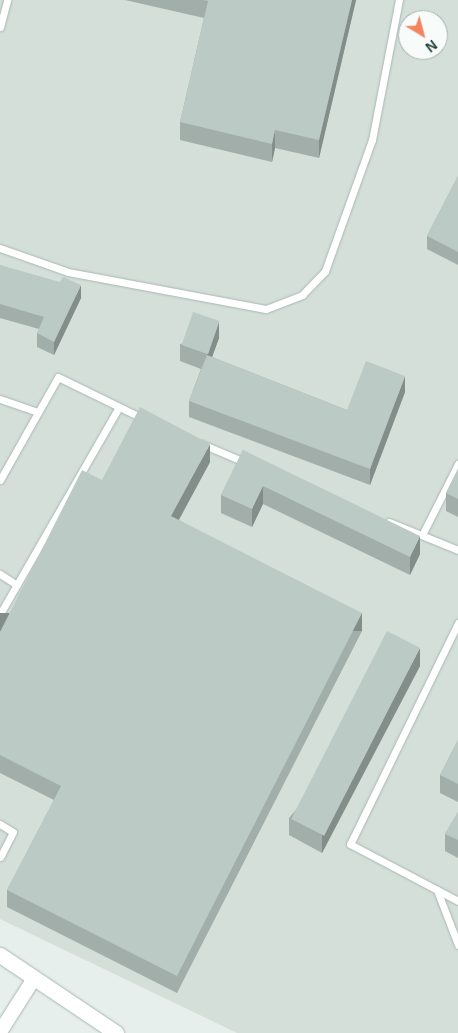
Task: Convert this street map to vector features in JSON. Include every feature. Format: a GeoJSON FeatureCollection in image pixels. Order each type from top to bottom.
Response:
{"type":"FeatureCollection","features":[{"type":"Feature","properties":{"kind":"street"},"geometry":{"type":"LineString","coordinates":[[0,955],[33,980],[116,1033]]}},
{"type":"Feature","properties":{"kind":"street"},"geometry":{"type":"LineString","coordinates":[[0,1032],[33,980]]}},
{"type":"Feature","properties":{"kind":"lane"},"geometry":{"type":"LineString","coordinates":[[0,27],[7,0]]}},
{"type":"Feature","properties":{"kind":"lane"},"geometry":{"type":"LineString","coordinates":[[0,248],[68,272],[266,310],[302,295],[325,271],[372,140],[399,0]]}},
{"type":"Feature","properties":{"kind":"lane"},"geometry":{"type":"LineString","coordinates":[[0,480],[58,377],[150,422]]}},
{"type":"Feature","properties":{"kind":"lane"},"geometry":{"type":"LineString","coordinates":[[0,399],[38,412]]}},
{"type":"Feature","properties":{"kind":"lane"},"geometry":{"type":"LineString","coordinates":[[0,614],[119,407]]}},
{"type":"Feature","properties":{"kind":"lane"},"geometry":{"type":"LineString","coordinates":[[195,441],[258,467]]}},
{"type":"Feature","properties":{"kind":"lane"},"geometry":{"type":"LineString","coordinates":[[422,535],[458,464]]}},
{"type":"Feature","properties":{"kind":"lane"},"geometry":{"type":"LineString","coordinates":[[376,516],[458,550]]}},
{"type":"Feature","properties":{"kind":"lane"},"geometry":{"type":"LineString","coordinates":[[0,574],[17,585]]}},
{"type":"Feature","properties":{"kind":"lane"},"geometry":{"type":"LineString","coordinates":[[458,623],[350,844],[458,901]]}},
{"type":"Feature","properties":{"kind":"lane"},"geometry":{"type":"LineString","coordinates":[[0,824],[13,832],[0,857]]}},
{"type":"Feature","properties":{"kind":"lane"},"geometry":{"type":"LineString","coordinates":[[437,890],[458,945]]}},
{"type":"Feature","properties":{"kind":"shaded area"},"geometry":{"type":"Polygon","coordinates":[[[0,0],[458,0],[458,1033],[237,1033],[0,919],[0,0]]]}},
{"type":"Feature","properties":{"kind":"building"},"geometry":{"type":"Polygon","coordinates":[[[203,0],[352,0],[319,140],[275,130],[272,144],[180,122],[208,1],[203,0]]]}},
{"type":"Feature","properties":{"kind":"building"},"geometry":{"type":"Polygon","coordinates":[[[458,176],[458,252],[427,236],[458,176]]]}},
{"type":"Feature","properties":{"kind":"building"},"geometry":{"type":"Polygon","coordinates":[[[0,265],[60,282],[63,277],[81,285],[54,342],[37,333],[44,317],[0,304],[0,265]]]}},
{"type":"Feature","properties":{"kind":"building"},"geometry":{"type":"Polygon","coordinates":[[[193,312],[219,321],[208,354],[182,345],[193,312]]]}},
{"type":"Feature","properties":{"kind":"building"},"geometry":{"type":"Polygon","coordinates":[[[207,355],[347,410],[366,361],[405,376],[370,469],[189,401],[207,355]]]}},
{"type":"Feature","properties":{"kind":"building"},"geometry":{"type":"Polygon","coordinates":[[[140,407],[210,444],[171,516],[362,613],[177,976],[7,890],[61,786],[0,755],[0,632],[82,470],[102,480],[140,407]]]}},
{"type":"Feature","properties":{"kind":"building"},"geometry":{"type":"Polygon","coordinates":[[[243,450],[420,536],[410,557],[263,486],[252,509],[221,495],[243,450]]]}},
{"type":"Feature","properties":{"kind":"building"},"geometry":{"type":"Polygon","coordinates":[[[458,469],[458,499],[446,493],[458,469]]]}},
{"type":"Feature","properties":{"kind":"building"},"geometry":{"type":"Polygon","coordinates":[[[387,631],[420,648],[324,836],[291,819],[387,631]]]}},
{"type":"Feature","properties":{"kind":"building"},"geometry":{"type":"Polygon","coordinates":[[[458,740],[458,784],[440,775],[458,740]]]}},
{"type":"Feature","properties":{"kind":"building"},"geometry":{"type":"Polygon","coordinates":[[[458,812],[458,840],[445,834],[458,812]]]}}]}
